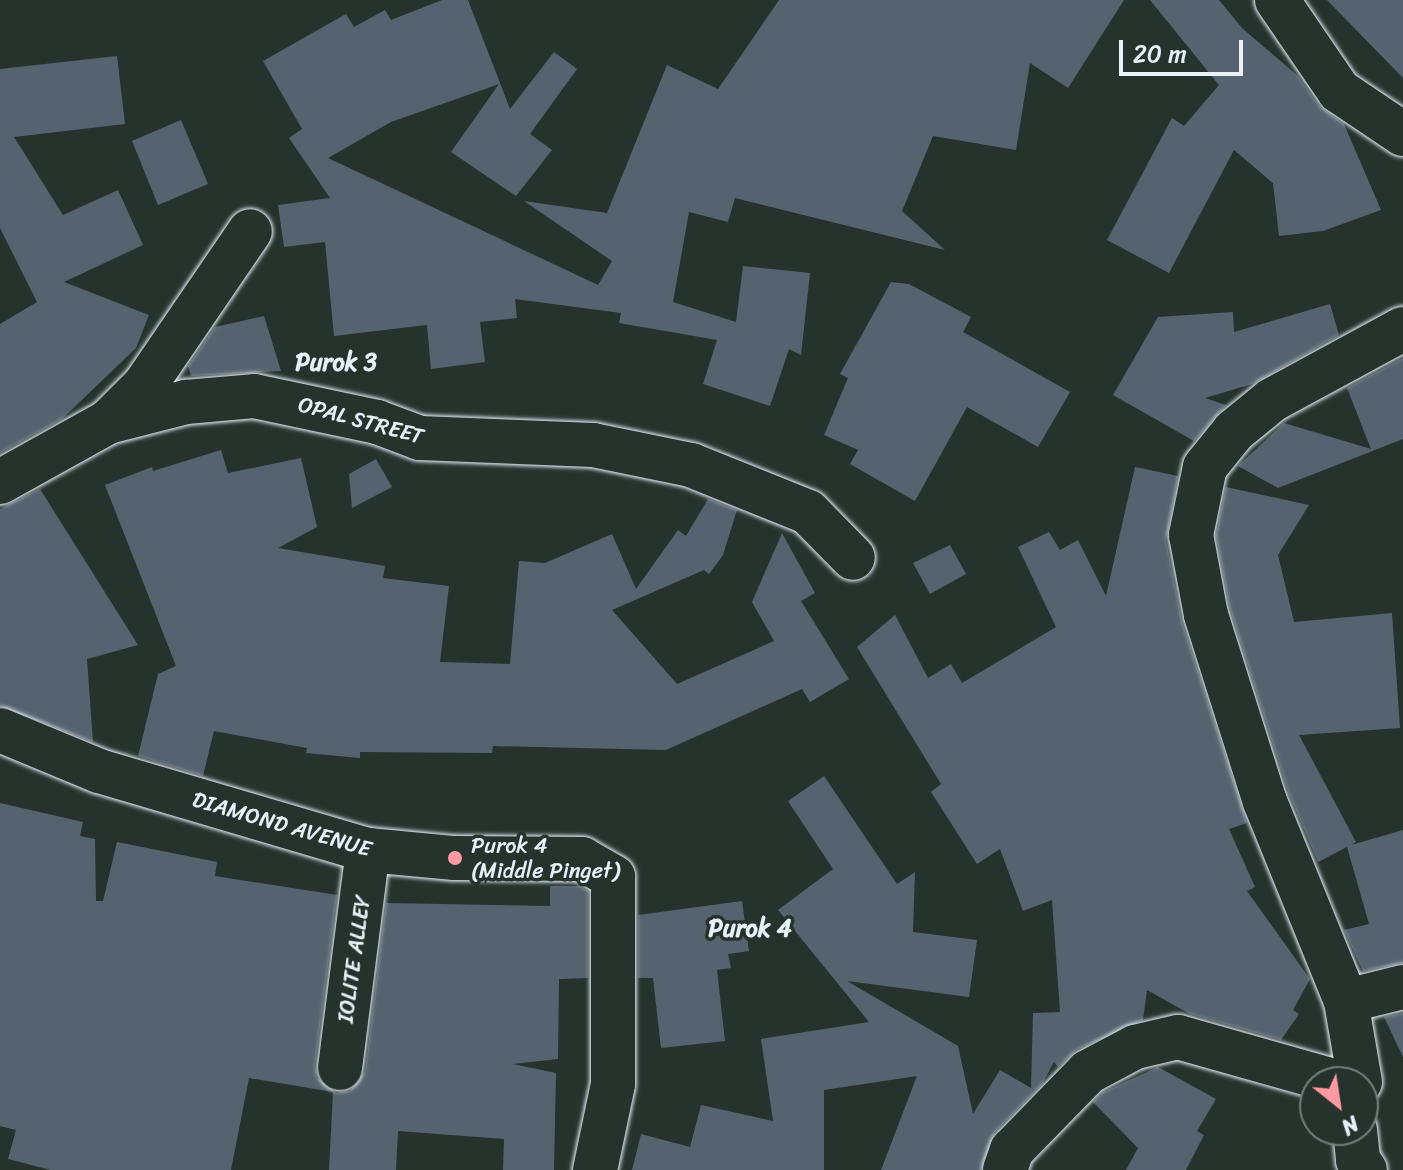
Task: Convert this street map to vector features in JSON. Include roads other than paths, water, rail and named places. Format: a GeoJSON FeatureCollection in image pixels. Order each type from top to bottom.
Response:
{"type":"FeatureCollection","features":[{"type":"Feature","properties":{"kind":"street"},"geometry":{"type":"LineString","coordinates":[[1277,0],[1339,91],[1403,134]]}},
{"type":"Feature","properties":{"kind":"street"},"geometry":{"type":"LineString","coordinates":[[108,422],[145,385],[250,231]]}},
{"type":"Feature","properties":{"kind":"street"},"geometry":{"type":"LineString","coordinates":[[1357,1066],[1346,1001],[1265,802],[1206,615],[1191,535],[1205,467],[1234,431],[1272,400],[1403,329]]}},
{"type":"Feature","properties":{"kind":"street","name":"OPAL STREET"},"geometry":{"type":"LineString","coordinates":[[0,482],[108,422],[186,402],[254,396],[377,422],[420,438],[628,448],[746,484],[808,512],[853,558]]}},
{"type":"Feature","properties":{"kind":"street","name":"DIAMOND AVENUE"},"geometry":{"type":"LineString","coordinates":[[0,730],[99,771],[368,850],[455,858],[582,859],[613,877],[613,1084],[595,1170]]}},
{"type":"Feature","properties":{"kind":"street","name":"IOLITE ALLEY"},"geometry":{"type":"LineString","coordinates":[[340,1068],[368,850]]}},
{"type":"Feature","properties":{"kind":"street"},"geometry":{"type":"LineString","coordinates":[[1346,1001],[1403,987]]}},
{"type":"Feature","properties":{"kind":"street"},"geometry":{"type":"LineString","coordinates":[[1005,1170],[1012,1150],[1088,1072],[1135,1047],[1178,1037],[1299,1071]]}},
{"type":"Feature","properties":{"kind":"street"},"geometry":{"type":"LineString","coordinates":[[1357,1146],[1358,1160],[1365,1170]]}},
{"type":"Feature","properties":{"kind":"place","name":"Purok 4 (Middle Pinget)"},"geometry":{"type":"Point","coordinates":[455,858]}},
{"type":"Feature","properties":{"kind":"district","name":"Purok 3"},"geometry":{"type":"Point","coordinates":[336,363]}},
{"type":"Feature","properties":{"kind":"district","name":"Purok 4"},"geometry":{"type":"Point","coordinates":[750,929]}}]}
